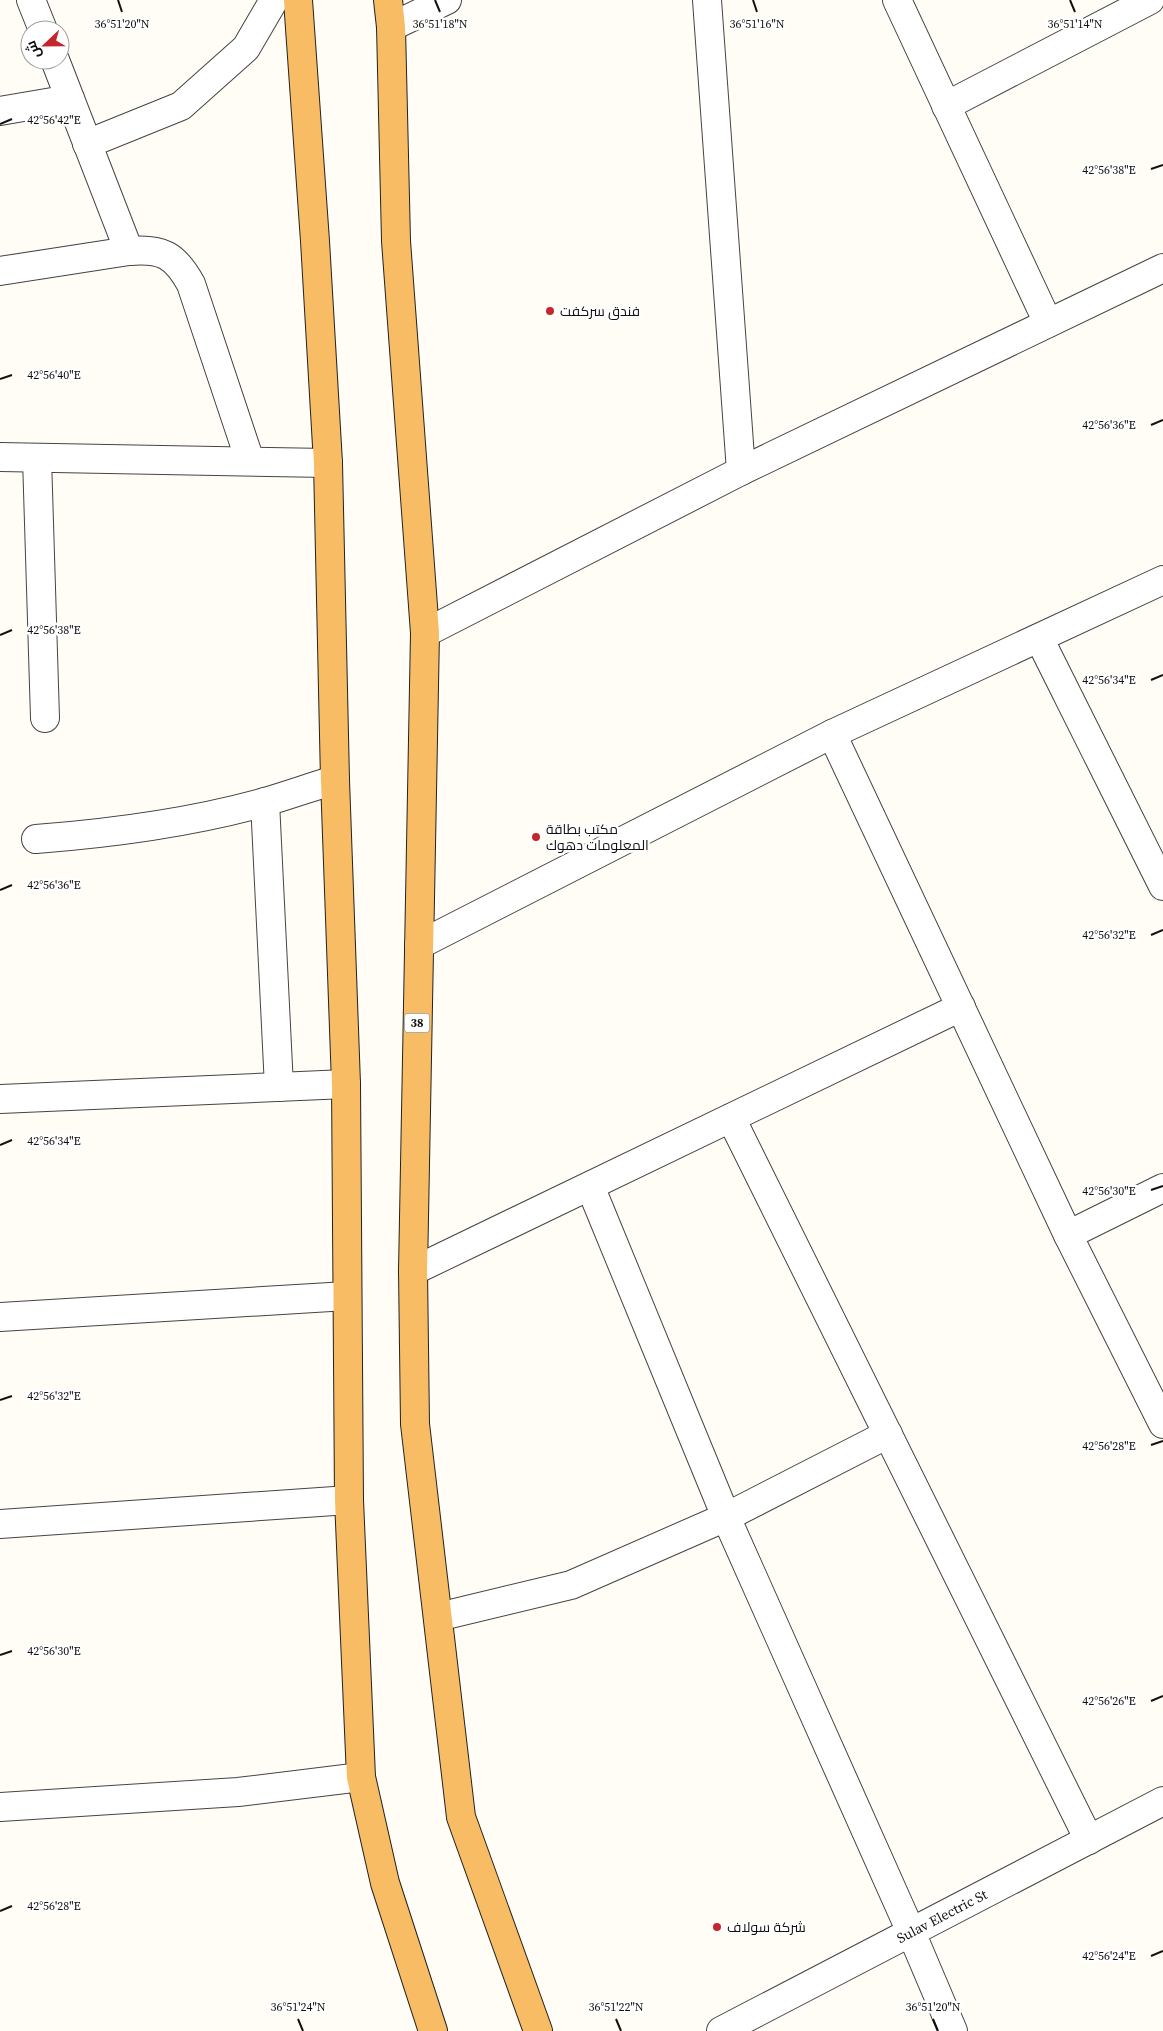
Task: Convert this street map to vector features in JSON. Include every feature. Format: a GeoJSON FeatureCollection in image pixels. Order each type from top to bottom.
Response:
{"type":"FeatureCollection","features":[{"type":"Feature","properties":{"kind":"highway"},"geometry":{"type":"LineString","coordinates":[[298,0],[316,250],[328,463],[334,780],[346,1084],[349,1500],[361,1777],[385,1883],[433,2031]]}},
{"type":"Feature","properties":{"kind":"highway","name":"38"},"geometry":{"type":"LineString","coordinates":[[388,0],[391,27],[396,241],[425,633],[413,1271],[415,1424],[461,1817],[538,2031]]}},
{"type":"Feature","properties":{"kind":"street"},"geometry":{"type":"LineString","coordinates":[[31,0],[39,20]]}},
{"type":"Feature","properties":{"kind":"street"},"geometry":{"type":"LineString","coordinates":[[87,144],[181,106],[246,48],[274,0]]}},
{"type":"Feature","properties":{"kind":"street"},"geometry":{"type":"LineString","coordinates":[[391,27],[447,0]]}},
{"type":"Feature","properties":{"kind":"street"},"geometry":{"type":"LineString","coordinates":[[707,0],[742,471]]}},
{"type":"Feature","properties":{"kind":"street"},"geometry":{"type":"LineString","coordinates":[[897,0],[1048,324]]}},
{"type":"Feature","properties":{"kind":"street"},"geometry":{"type":"LineString","coordinates":[[946,106],[1150,0]]}},
{"type":"Feature","properties":{"kind":"street"},"geometry":{"type":"LineString","coordinates":[[58,70],[129,250]]}},
{"type":"Feature","properties":{"kind":"street"},"geometry":{"type":"LineString","coordinates":[[0,110],[70,99]]}},
{"type":"Feature","properties":{"kind":"street"},"geometry":{"type":"LineString","coordinates":[[0,271],[129,250],[148,249],[167,255],[182,267],[191,284],[250,461]]}},
{"type":"Feature","properties":{"kind":"street"},"geometry":{"type":"LineString","coordinates":[[425,633],[742,471],[1163,268]]}},
{"type":"Feature","properties":{"kind":"street"},"geometry":{"type":"LineString","coordinates":[[0,458],[328,463]]}},
{"type":"Feature","properties":{"kind":"street"},"geometry":{"type":"LineString","coordinates":[[36,458],[45,718]]}},
{"type":"Feature","properties":{"kind":"street"},"geometry":{"type":"LineString","coordinates":[[418,945],[832,734],[1163,580]]}},
{"type":"Feature","properties":{"kind":"street"},"geometry":{"type":"LineString","coordinates":[[1039,638],[1163,886]]}},
{"type":"Feature","properties":{"kind":"street"},"geometry":{"type":"LineString","coordinates":[[832,734],[1068,1235],[1163,1424]]}},
{"type":"Feature","properties":{"kind":"street"},"geometry":{"type":"LineString","coordinates":[[36,839],[94,835],[151,826],[265,802],[334,780]]}},
{"type":"Feature","properties":{"kind":"street"},"geometry":{"type":"LineString","coordinates":[[265,802],[279,1087]]}},
{"type":"Feature","properties":{"kind":"street"},"geometry":{"type":"LineString","coordinates":[[413,1271],[961,1007]]}},
{"type":"Feature","properties":{"kind":"street"},"geometry":{"type":"LineString","coordinates":[[0,1099],[346,1084]]}},
{"type":"Feature","properties":{"kind":"street"},"geometry":{"type":"LineString","coordinates":[[731,1118],[1089,1840]]}},
{"type":"Feature","properties":{"kind":"street"},"geometry":{"type":"LineString","coordinates":[[590,1186],[726,1517],[911,1932],[952,2031]]}},
{"type":"Feature","properties":{"kind":"street"},"geometry":{"type":"LineString","coordinates":[[1068,1235],[1163,1188]]}},
{"type":"Feature","properties":{"kind":"street"},"geometry":{"type":"LineString","coordinates":[[0,1317],[347,1296]]}},
{"type":"Feature","properties":{"kind":"street"},"geometry":{"type":"LineString","coordinates":[[438,1617],[571,1585],[726,1517],[888,1434]]}},
{"type":"Feature","properties":{"kind":"street"},"geometry":{"type":"LineString","coordinates":[[0,1524],[349,1500]]}},
{"type":"Feature","properties":{"kind":"street"},"geometry":{"type":"LineString","coordinates":[[0,1807],[238,1792],[361,1777]]}},
{"type":"Feature","properties":{"kind":"street","name":"Sulav Electric St"},"geometry":{"type":"LineString","coordinates":[[721,2031],[1163,1801]]}},
{"type":"Feature","properties":{"kind":"place","name":"فندق سركفت"},"geometry":{"type":"Point","coordinates":[550,311]}},
{"type":"Feature","properties":{"kind":"place","name":"مكتب بطاقة المعلومات دهوك"},"geometry":{"type":"Point","coordinates":[536,837]}},
{"type":"Feature","properties":{"kind":"place","name":"شركة سولاف"},"geometry":{"type":"Point","coordinates":[717,1927]}}]}
